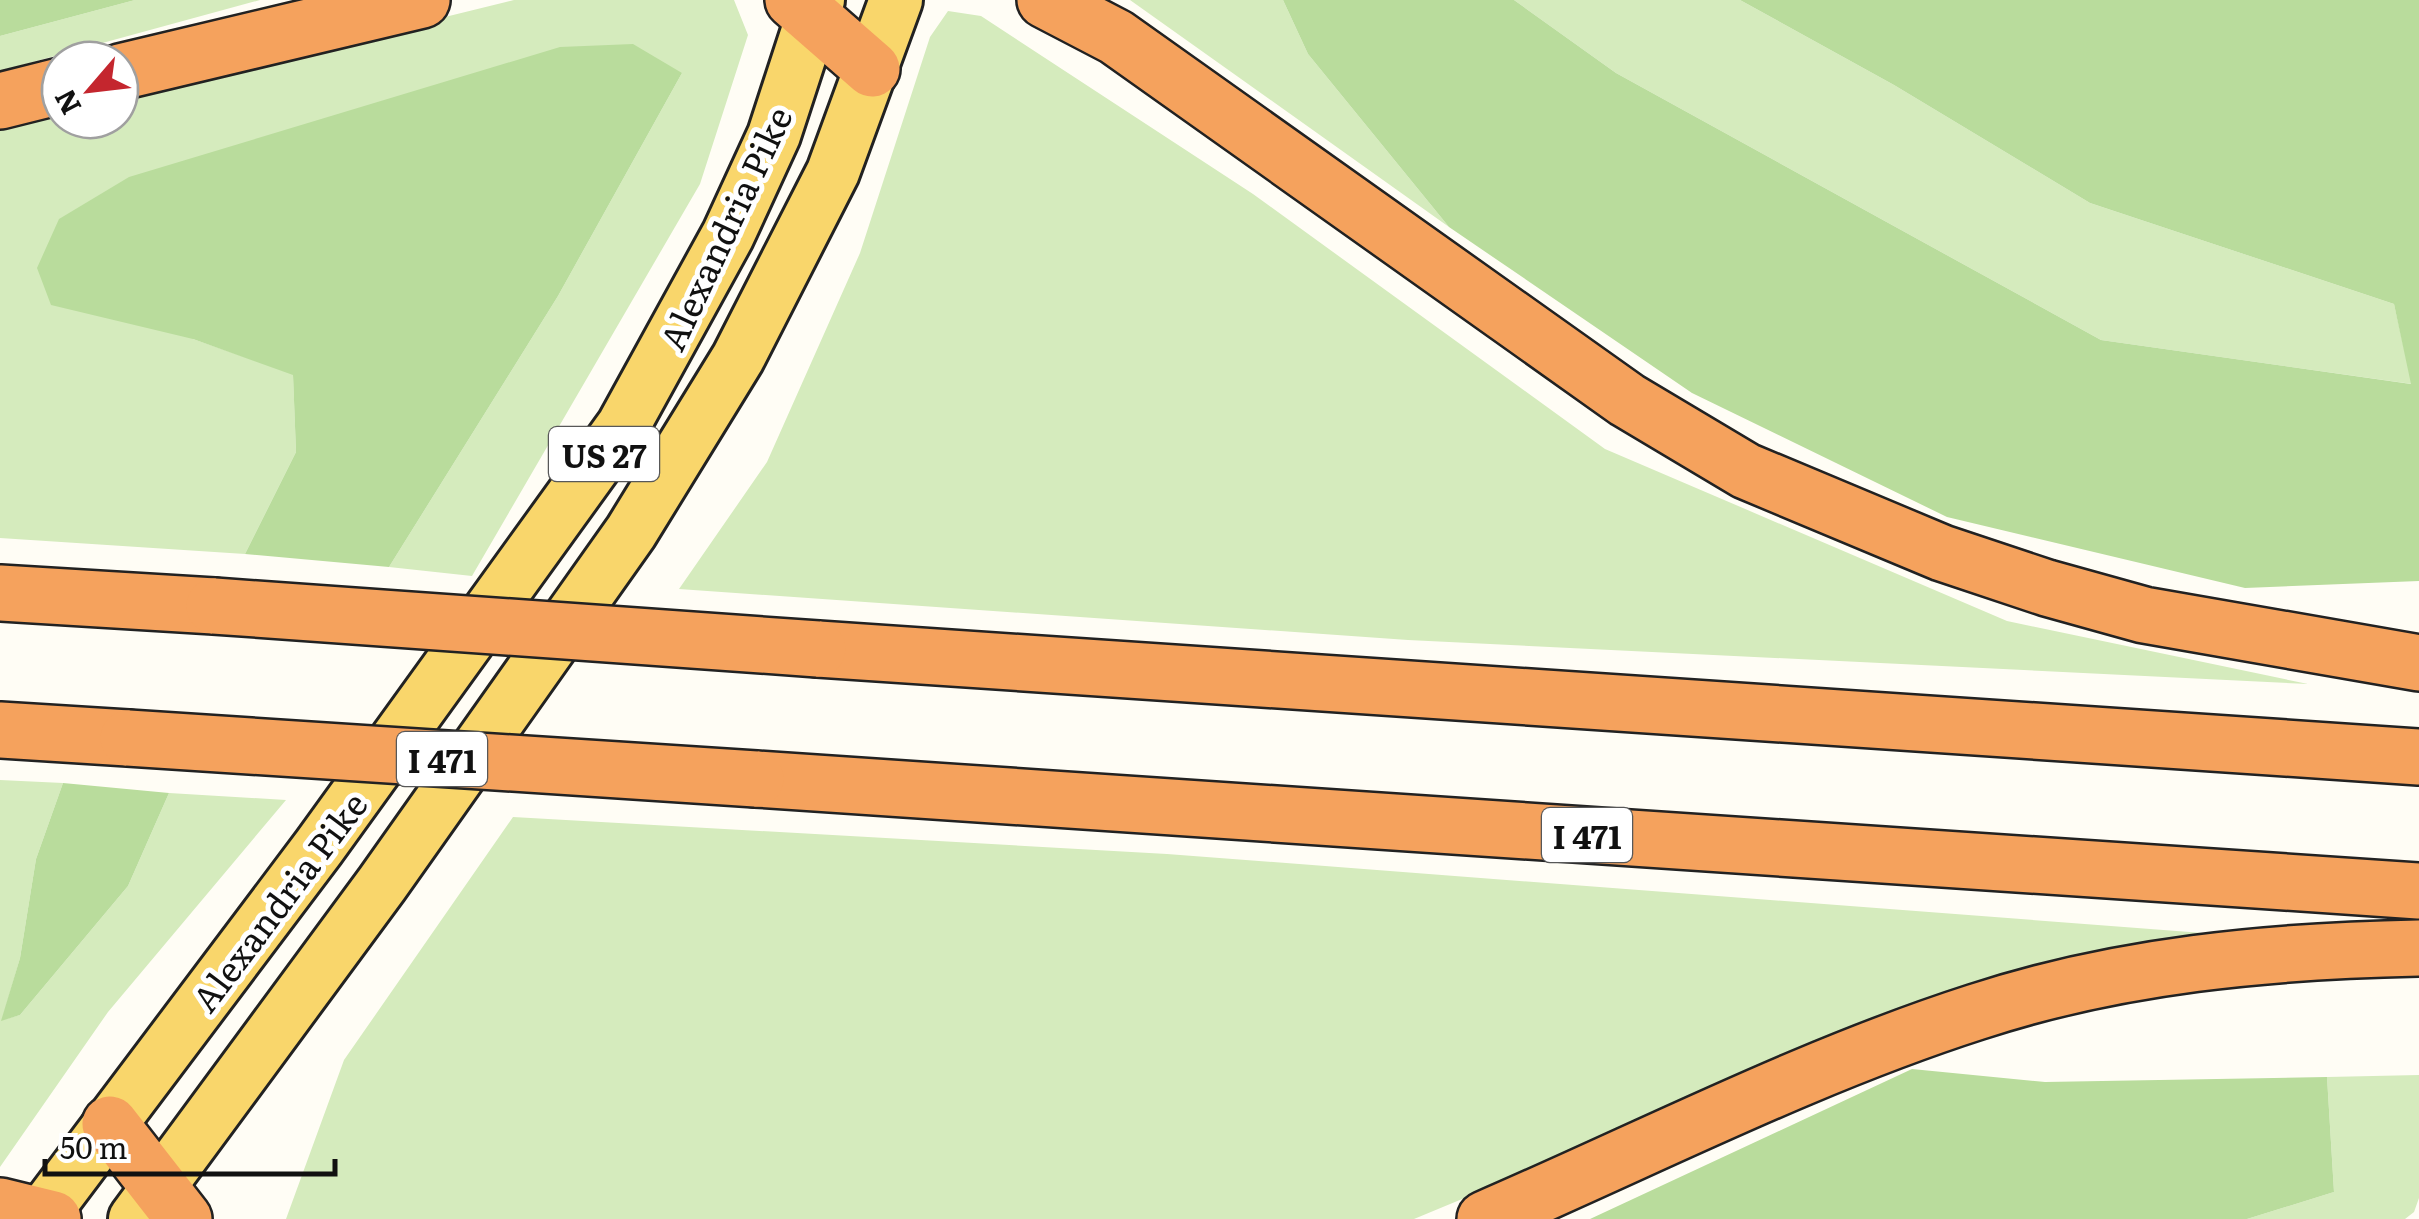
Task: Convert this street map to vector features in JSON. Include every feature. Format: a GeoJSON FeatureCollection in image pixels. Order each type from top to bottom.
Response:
{"type":"FeatureCollection","features":[{"type":"Feature","properties":{"kind":"highway"},"geometry":{"type":"LineString","coordinates":[[140,67],[422,0]]}},
{"type":"Feature","properties":{"kind":"highway"},"geometry":{"type":"LineString","coordinates":[[1045,0],[1116,37]]}},
{"type":"Feature","properties":{"kind":"highway"},"geometry":{"type":"LineString","coordinates":[[1076,0],[1116,37],[1627,400],[1746,471],[1942,554],[2047,588],[2144,614],[2419,663]]}},
{"type":"Feature","properties":{"kind":"highway"},"geometry":{"type":"LineString","coordinates":[[808,6],[872,68]]}},
{"type":"Feature","properties":{"kind":"highway"},"geometry":{"type":"LineString","coordinates":[[0,101],[40,91]]}},
{"type":"Feature","properties":{"kind":"highway"},"geometry":{"type":"LineString","coordinates":[[0,592],[2419,756]]}},
{"type":"Feature","properties":{"kind":"highway","name":"I 471"},"geometry":{"type":"LineString","coordinates":[[0,730],[2419,891]]}},
{"type":"Feature","properties":{"kind":"highway"},"geometry":{"type":"LineString","coordinates":[[1485,1219],[1862,1055],[1976,1012],[2164,968],[2285,951],[2419,948]]}},
{"type":"Feature","properties":{"kind":"highway"},"geometry":{"type":"LineString","coordinates":[[110,1124],[159,1208]]}},
{"type":"Feature","properties":{"kind":"main road","name":"Alexandria Pike"},"geometry":{"type":"LineString","coordinates":[[159,1208],[631,532],[738,358],[833,172],[896,0]]}},
{"type":"Feature","properties":{"kind":"main road","name":"Alexandria Pike"},"geometry":{"type":"LineString","coordinates":[[33,1215],[110,1124],[319,847],[623,426],[728,236],[774,135],[808,6]]}},
{"type":"Feature","properties":{"kind":"green space"},"geometry":{"type":"Polygon","coordinates":[[[0,0],[135,0],[0,36],[0,0]]]}},
{"type":"Feature","properties":{"kind":"green space"},"geometry":{"type":"Polygon","coordinates":[[[135,0],[260,0],[114,40],[40,40],[40,60],[0,71],[0,36],[135,0]]]}},
{"type":"Feature","properties":{"kind":"green space"},"geometry":{"type":"Polygon","coordinates":[[[514,0],[734,0],[748,35],[700,184],[472,576],[389,567],[558,296],[682,73],[193,339],[293,374],[296,452],[245,554],[0,538],[0,127],[40,117],[40,140],[140,140],[140,92],[514,0]]]}},
{"type":"Feature","properties":{"kind":"green space"},"geometry":{"type":"Polygon","coordinates":[[[1130,0],[1283,0],[1308,54],[1449,227],[1130,0]]]}},
{"type":"Feature","properties":{"kind":"green space"},"geometry":{"type":"Polygon","coordinates":[[[1283,0],[1514,0],[1616,73],[2101,340],[2411,384],[2394,304],[2090,203],[1894,85],[1740,0],[2419,0],[2419,581],[2245,588],[1947,517],[1692,393],[1449,227],[1308,54],[1283,0]]]}},
{"type":"Feature","properties":{"kind":"green space"},"geometry":{"type":"Polygon","coordinates":[[[1514,0],[1740,0],[1894,85],[2090,203],[2394,304],[2412,384],[2101,340],[1616,73],[1514,0]]]}},
{"type":"Feature","properties":{"kind":"green space"},"geometry":{"type":"Polygon","coordinates":[[[948,11],[981,16],[1253,194],[1605,449],[2007,621],[2308,684],[1408,640],[679,589],[767,462],[860,253],[930,37],[948,11]]]}},
{"type":"Feature","properties":{"kind":"green space"},"geometry":{"type":"Polygon","coordinates":[[[633,44],[682,73],[558,296],[389,567],[245,554],[296,452],[293,375],[193,339],[51,305],[37,268],[59,219],[129,177],[560,47],[633,44]]]}},
{"type":"Feature","properties":{"kind":"green space"},"geometry":{"type":"Polygon","coordinates":[[[0,780],[63,783],[36,859],[20,958],[2,1020],[20,1015],[128,886],[169,793],[286,800],[108,1012],[0,1167],[0,780]]]}},
{"type":"Feature","properties":{"kind":"green space"},"geometry":{"type":"Polygon","coordinates":[[[63,783],[169,793],[128,886],[20,1015],[1,1021],[20,958],[36,859],[63,783]]]}},
{"type":"Feature","properties":{"kind":"green space"},"geometry":{"type":"Polygon","coordinates":[[[513,817],[1167,854],[2216,934],[2014,970],[1414,1219],[286,1219],[344,1060],[513,817]]]}},
{"type":"Feature","properties":{"kind":"green space"},"geometry":{"type":"Polygon","coordinates":[[[1912,1069],[2045,1082],[2327,1077],[2334,1192],[2247,1219],[1590,1219],[1912,1069]]]}},
{"type":"Feature","properties":{"kind":"green space"},"geometry":{"type":"Polygon","coordinates":[[[2419,1075],[2419,1198],[2414,1212],[2405,1219],[2247,1219],[2334,1192],[2327,1077],[2419,1075]]]}}]}
